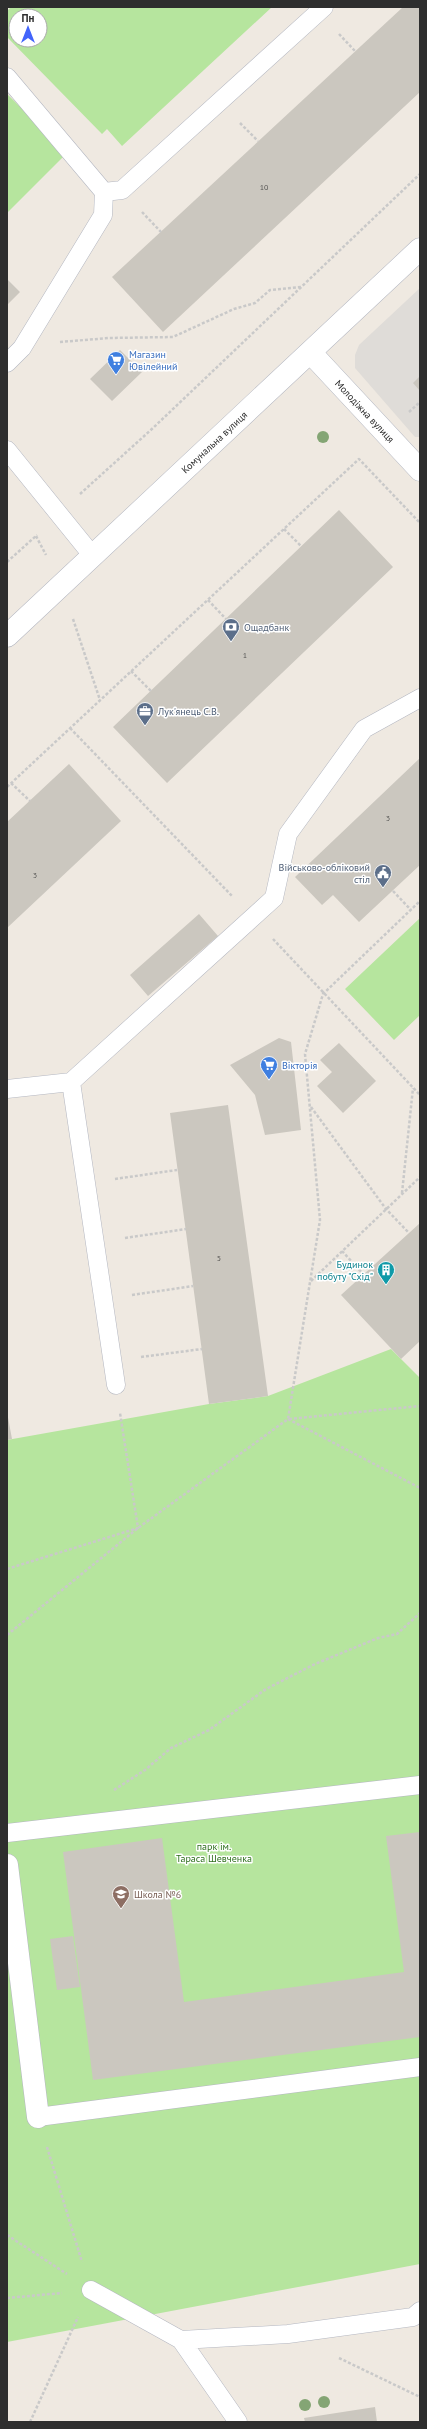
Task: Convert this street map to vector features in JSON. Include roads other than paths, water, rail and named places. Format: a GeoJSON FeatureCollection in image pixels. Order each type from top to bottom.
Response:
{"type":"FeatureCollection","features":[{"type":"Feature","properties":{"kind":"main road","name":"Комунальна вулиця"},"geometry":{"type":"LineString","coordinates":[[7,636],[92,555],[311,353],[420,249]]}},
{"type":"Feature","properties":{"kind":"main road","name":"Молодіжна вулиця"},"geometry":{"type":"LineString","coordinates":[[311,353],[420,470]]}},
{"type":"Feature","properties":{"kind":"main road"},"geometry":{"type":"LineString","coordinates":[[7,1865],[15,2003],[38,2117]]}},
{"type":"Feature","properties":{"kind":"lane"},"geometry":{"type":"LineString","coordinates":[[104,192],[122,190],[324,7]]}},
{"type":"Feature","properties":{"kind":"lane"},"geometry":{"type":"LineString","coordinates":[[7,77],[104,192],[103,215],[22,348],[7,362]]}},
{"type":"Feature","properties":{"kind":"lane"},"geometry":{"type":"LineString","coordinates":[[7,450],[60,513],[92,555]]}},
{"type":"Feature","properties":{"kind":"lane"},"geometry":{"type":"LineString","coordinates":[[7,1089],[71,1082],[274,898],[288,834],[364,729],[420,698]]}},
{"type":"Feature","properties":{"kind":"lane"},"geometry":{"type":"LineString","coordinates":[[71,1082],[116,1386]]}},
{"type":"Feature","properties":{"kind":"lane"},"geometry":{"type":"LineString","coordinates":[[7,1833],[420,1785]]}},
{"type":"Feature","properties":{"kind":"lane"},"geometry":{"type":"LineString","coordinates":[[38,2117],[420,2067]]}},
{"type":"Feature","properties":{"kind":"lane"},"geometry":{"type":"LineString","coordinates":[[91,2290],[181,2340],[238,2422]]}},
{"type":"Feature","properties":{"kind":"lane"},"geometry":{"type":"LineString","coordinates":[[181,2340],[288,2334],[413,2317],[420,2311]]}},
{"type":"Feature","properties":{"kind":"place","name":"Магазин Ювілейний"},"geometry":{"type":"Point","coordinates":[116,375]}},
{"type":"Feature","properties":{"kind":"place","name":"Ощадбанк"},"geometry":{"type":"Point","coordinates":[231,642]}},
{"type":"Feature","properties":{"kind":"place","name":"Лук'янець С.В."},"geometry":{"type":"Point","coordinates":[145,726]}},
{"type":"Feature","properties":{"kind":"place","name":"Військово-обліковий стіл"},"geometry":{"type":"Point","coordinates":[383,888]}},
{"type":"Feature","properties":{"kind":"place","name":"Вікторія"},"geometry":{"type":"Point","coordinates":[269,1080]}},
{"type":"Feature","properties":{"kind":"place","name":"Будинок побуту \"Схід\""},"geometry":{"type":"Point","coordinates":[386,1285]}},
{"type":"Feature","properties":{"kind":"place","name":"Школа №6"},"geometry":{"type":"Point","coordinates":[121,1909]}},
{"type":"Feature","properties":{"kind":"park label","name":"парк ім. Тараса Шевченка"},"geometry":{"type":"Point","coordinates":[214,1852]}}]}
